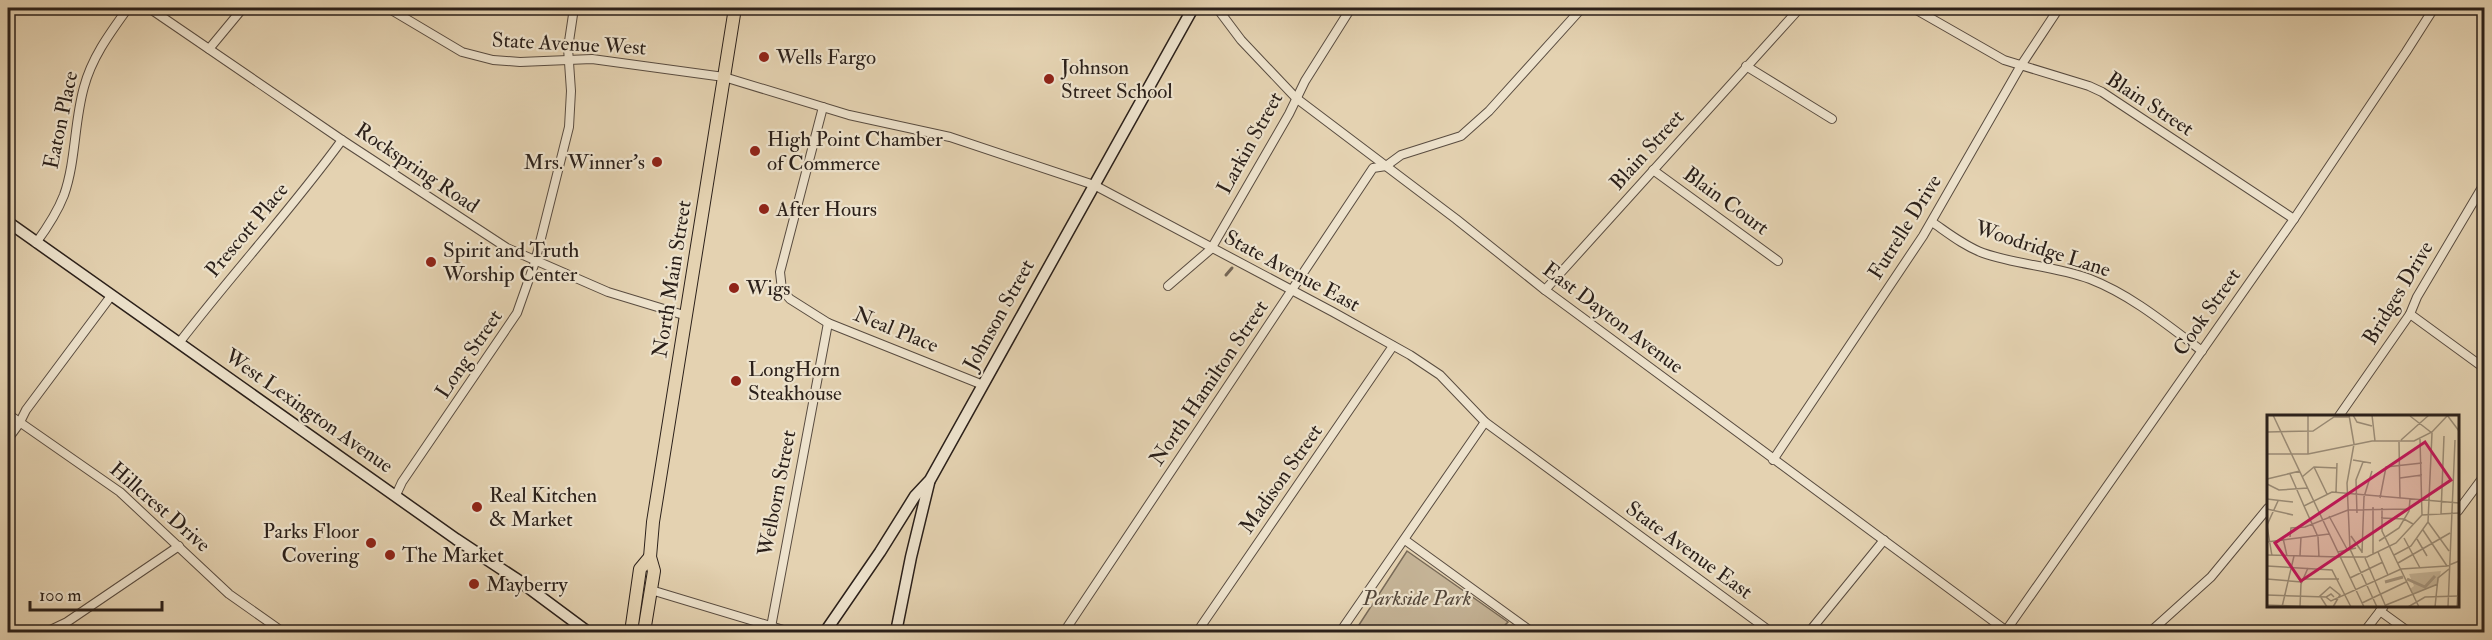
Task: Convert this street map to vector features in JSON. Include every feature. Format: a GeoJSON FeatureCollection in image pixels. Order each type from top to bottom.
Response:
{"type":"FeatureCollection","features":[{"type":"Feature","properties":{"kind":"main road","name":"North Main Street"},"geometry":{"type":"LineString","coordinates":[[644,633],[654,571],[650,557],[653,522],[735,8]]}},
{"type":"Feature","properties":{"kind":"main road","name":"North Main Street"},"geometry":{"type":"LineString","coordinates":[[630,630],[640,569],[650,557]]}},
{"type":"Feature","properties":{"kind":"street","name":"Eaton Place"},"geometry":{"type":"LineString","coordinates":[[36,243],[48,227],[64,193],[74,148],[79,108],[90,67],[100,47],[128,8]]}},
{"type":"Feature","properties":{"kind":"street","name":"Rockspring Road"},"geometry":{"type":"LineString","coordinates":[[149,8],[481,233],[535,262],[608,292],[687,316]]}},
{"type":"Feature","properties":{"kind":"street"},"geometry":{"type":"LineString","coordinates":[[209,49],[243,8]]}},
{"type":"Feature","properties":{"kind":"street","name":"State Avenue West"},"geometry":{"type":"LineString","coordinates":[[388,8],[462,52],[493,60],[520,62],[592,59],[724,77]]}},
{"type":"Feature","properties":{"kind":"street","name":"Long Street"},"geometry":{"type":"LineString","coordinates":[[396,495],[518,313],[535,262],[569,127],[571,91],[568,48],[574,8]]}},
{"type":"Feature","properties":{"kind":"street","name":"Johnson Street"},"geometry":{"type":"LineString","coordinates":[[825,633],[915,496],[930,480],[1193,8]]}},
{"type":"Feature","properties":{"kind":"street","name":"East Dayton Avenue"},"geometry":{"type":"LineString","coordinates":[[1217,8],[1241,40],[1296,98],[1545,290],[2006,632]]}},
{"type":"Feature","properties":{"kind":"street","name":"Larkin Street"},"geometry":{"type":"LineString","coordinates":[[1168,286],[1211,249],[1296,98],[1351,8]]}},
{"type":"Feature","properties":{"kind":"street","name":"North Hamilton Street"},"geometry":{"type":"LineString","coordinates":[[1064,633],[1373,168],[1386,166],[1401,155],[1461,136],[1489,111],[1582,8]]}},
{"type":"Feature","properties":{"kind":"street","name":"Blain Street"},"geometry":{"type":"LineString","coordinates":[[1545,290],[1800,8]]}},
{"type":"Feature","properties":{"kind":"street","name":"Blain Street"},"geometry":{"type":"LineString","coordinates":[[1913,8],[1967,40],[2020,67],[2062,77],[2102,92],[2294,219]]}},
{"type":"Feature","properties":{"kind":"street","name":"Futrelle Drive"},"geometry":{"type":"LineString","coordinates":[[1773,460],[1932,222],[2020,67],[2059,8]]}},
{"type":"Feature","properties":{"kind":"street","name":"Cook Street"},"geometry":{"type":"LineString","coordinates":[[2006,632],[2294,219],[2434,8]]}},
{"type":"Feature","properties":{"kind":"street"},"geometry":{"type":"LineString","coordinates":[[1746,66],[1832,118]]}},
{"type":"Feature","properties":{"kind":"street","name":"State Avenue East"},"geometry":{"type":"LineString","coordinates":[[724,77],[822,107],[950,137],[1094,185],[1393,346],[1440,375],[1485,422],[1771,633]]}},
{"type":"Feature","properties":{"kind":"street"},"geometry":{"type":"LineString","coordinates":[[822,107],[780,272],[782,290],[790,299],[828,322]]}},
{"type":"Feature","properties":{"kind":"street","name":"Prescott Place"},"geometry":{"type":"LineString","coordinates":[[179,343],[234,271],[309,185],[342,140]]}},
{"type":"Feature","properties":{"kind":"street","name":"Blain Court"},"geometry":{"type":"LineString","coordinates":[[1653,170],[1778,261]]}},
{"type":"Feature","properties":{"kind":"street","name":"Bridges Drive"},"geometry":{"type":"LineString","coordinates":[[2340,415],[2410,314],[2417,297],[2484,184]]}},
{"type":"Feature","properties":{"kind":"street","name":"West Lexington Avenue"},"geometry":{"type":"LineString","coordinates":[[8,222],[518,580],[588,633]]}},
{"type":"Feature","properties":{"kind":"street","name":"Woodridge Lane"},"geometry":{"type":"LineString","coordinates":[[1932,222],[1981,252],[2003,259],[2072,273],[2108,287],[2155,316],[2202,351]]}},
{"type":"Feature","properties":{"kind":"street"},"geometry":{"type":"LineString","coordinates":[[8,439],[26,410],[111,296]]}},
{"type":"Feature","properties":{"kind":"street"},"geometry":{"type":"LineString","coordinates":[[2410,314],[2484,368]]}},
{"type":"Feature","properties":{"kind":"street","name":"Neal Place"},"geometry":{"type":"LineString","coordinates":[[828,322],[983,384]]}},
{"type":"Feature","properties":{"kind":"street","name":"Welborn Street"},"geometry":{"type":"LineString","coordinates":[[771,627],[828,322]]}},
{"type":"Feature","properties":{"kind":"street","name":"Madison Street"},"geometry":{"type":"LineString","coordinates":[[1197,633],[1393,346]]}},
{"type":"Feature","properties":{"kind":"street","name":"Hillcrest Drive"},"geometry":{"type":"LineString","coordinates":[[8,414],[19,424],[120,492],[229,594],[283,633]]}},
{"type":"Feature","properties":{"kind":"street"},"geometry":{"type":"LineString","coordinates":[[1340,633],[1485,422]]}},
{"type":"Feature","properties":{"kind":"street"},"geometry":{"type":"LineString","coordinates":[[2459,508],[2484,476]]}},
{"type":"Feature","properties":{"kind":"street"},"geometry":{"type":"LineString","coordinates":[[896,633],[911,557],[930,480]]}},
{"type":"Feature","properties":{"kind":"street"},"geometry":{"type":"LineString","coordinates":[[2150,633],[2211,577],[2267,509]]}},
{"type":"Feature","properties":{"kind":"street"},"geometry":{"type":"LineString","coordinates":[[896,526],[908,535],[911,557]]}},
{"type":"Feature","properties":{"kind":"street"},"geometry":{"type":"LineString","coordinates":[[1405,540],[1527,631]]}},
{"type":"Feature","properties":{"kind":"street"},"geometry":{"type":"LineString","coordinates":[[1809,633],[1884,540]]}},
{"type":"Feature","properties":{"kind":"street"},"geometry":{"type":"LineString","coordinates":[[46,633],[179,546]]}},
{"type":"Feature","properties":{"kind":"street"},"geometry":{"type":"LineString","coordinates":[[651,590],[790,633]]}},
{"type":"Feature","properties":{"kind":"street"},"geometry":{"type":"LineString","coordinates":[[2364,633],[2382,608],[2409,633]]}},
{"type":"Feature","properties":{"kind":"green space","name":"Parkside Park"},"geometry":{"type":"Polygon","coordinates":[[[1407,551],[1508,622],[1500,630],[1355,631],[1407,551]]]}},
{"type":"Feature","properties":{"kind":"waterway"},"geometry":{"type":"LineString","coordinates":[[1226,275],[1232,268]]}},
{"type":"Feature","properties":{"kind":"place","name":"Wells Fargo"},"geometry":{"type":"Point","coordinates":[764,57]}},
{"type":"Feature","properties":{"kind":"place","name":"Johnson Street School"},"geometry":{"type":"Point","coordinates":[1049,79]}},
{"type":"Feature","properties":{"kind":"place","name":"High Point Chamber of Commerce"},"geometry":{"type":"Point","coordinates":[755,151]}},
{"type":"Feature","properties":{"kind":"place","name":"Mrs. Winner's"},"geometry":{"type":"Point","coordinates":[657,162]}},
{"type":"Feature","properties":{"kind":"place","name":"After Hours"},"geometry":{"type":"Point","coordinates":[764,209]}},
{"type":"Feature","properties":{"kind":"place","name":"Spirit and Truth Worship Center"},"geometry":{"type":"Point","coordinates":[431,262]}},
{"type":"Feature","properties":{"kind":"place","name":"Wigs"},"geometry":{"type":"Point","coordinates":[734,288]}},
{"type":"Feature","properties":{"kind":"place","name":"LongHorn Steakhouse"},"geometry":{"type":"Point","coordinates":[736,381]}},
{"type":"Feature","properties":{"kind":"place","name":"Real Kitchen & Market"},"geometry":{"type":"Point","coordinates":[477,507]}},
{"type":"Feature","properties":{"kind":"place","name":"Parks Floor Covering"},"geometry":{"type":"Point","coordinates":[371,543]}},
{"type":"Feature","properties":{"kind":"place","name":"The Market"},"geometry":{"type":"Point","coordinates":[390,555]}},
{"type":"Feature","properties":{"kind":"place","name":"Mayberry"},"geometry":{"type":"Point","coordinates":[474,584]}}]}
